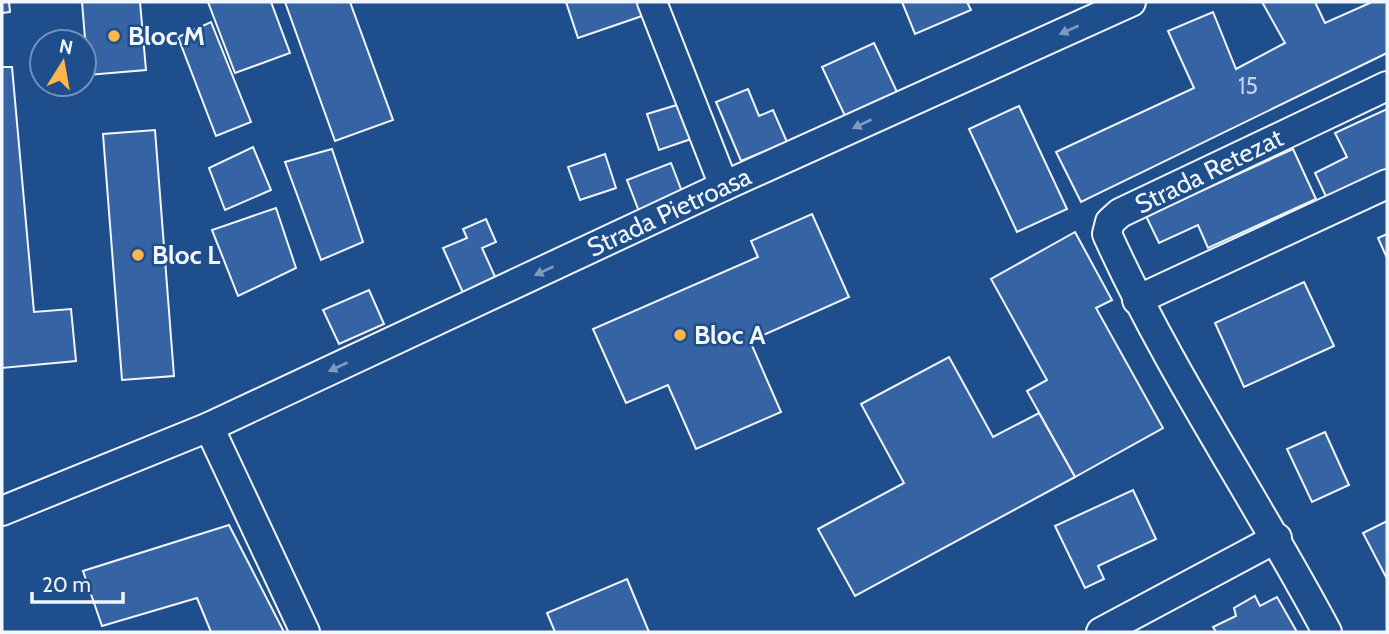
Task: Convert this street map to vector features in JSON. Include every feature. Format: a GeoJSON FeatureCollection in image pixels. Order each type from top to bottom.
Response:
{"type":"FeatureCollection","features":[{"type":"Feature","properties":{"kind":"street"},"geometry":{"type":"LineString","coordinates":[[652,2],[724,186]]}},
{"type":"Feature","properties":{"kind":"street","name":"Strada Pietroasa"},"geometry":{"type":"LineString","coordinates":[[2,511],[209,428],[724,186],[1131,2]]}},
{"type":"Feature","properties":{"kind":"street","name":"Strada Retezat"},"geometry":{"type":"LineString","coordinates":[[1327,632],[1277,538],[1137,300],[1107,233],[1110,222],[1120,213],[1387,86]]}},
{"type":"Feature","properties":{"kind":"street"},"geometry":{"type":"LineString","coordinates":[[1137,300],[1387,184]]}},
{"type":"Feature","properties":{"kind":"street"},"geometry":{"type":"LineString","coordinates":[[209,428],[305,632]]}},
{"type":"Feature","properties":{"kind":"street"},"geometry":{"type":"LineString","coordinates":[[1101,632],[1277,538]]}},
{"type":"Feature","properties":{"kind":"building"},"geometry":{"type":"Polygon","coordinates":[[[2,2],[9,2],[10,12],[2,13],[2,2]]]}},
{"type":"Feature","properties":{"kind":"building","name":"Bloc M"},"geometry":{"type":"Polygon","coordinates":[[[82,2],[140,2],[146,70],[98,74],[98,28],[84,28],[82,2]]]}},
{"type":"Feature","properties":{"kind":"building"},"geometry":{"type":"Polygon","coordinates":[[[208,2],[271,2],[290,53],[235,73],[208,2]]]}},
{"type":"Feature","properties":{"kind":"building"},"geometry":{"type":"Polygon","coordinates":[[[285,2],[350,2],[393,120],[335,141],[285,2]]]}},
{"type":"Feature","properties":{"kind":"building"},"geometry":{"type":"Polygon","coordinates":[[[566,2],[638,2],[642,16],[578,38],[566,2]]]}},
{"type":"Feature","properties":{"kind":"building"},"geometry":{"type":"Polygon","coordinates":[[[902,2],[967,2],[971,10],[915,34],[902,2]]]}},
{"type":"Feature","properties":{"kind":"building"},"geometry":{"type":"Polygon","coordinates":[[[1262,2],[1315,2],[1325,23],[1372,2],[1387,2],[1387,53],[1081,202],[1056,152],[1194,88],[1168,31],[1213,12],[1236,69],[1285,43],[1262,2]]]}},
{"type":"Feature","properties":{"kind":"building"},"geometry":{"type":"Polygon","coordinates":[[[211,22],[251,122],[216,136],[178,37],[211,22]]]}},
{"type":"Feature","properties":{"kind":"building"},"geometry":{"type":"Polygon","coordinates":[[[874,43],[897,92],[845,116],[822,67],[874,43]]]}},
{"type":"Feature","properties":{"kind":"building"},"geometry":{"type":"Polygon","coordinates":[[[2,67],[12,67],[34,312],[71,309],[76,361],[2,368],[2,67]]]}},
{"type":"Feature","properties":{"kind":"building"},"geometry":{"type":"Polygon","coordinates":[[[748,89],[759,116],[773,110],[787,142],[741,161],[716,102],[748,89]]]}},
{"type":"Feature","properties":{"kind":"building"},"geometry":{"type":"Polygon","coordinates":[[[680,104],[691,139],[659,150],[647,114],[680,104]]]}},
{"type":"Feature","properties":{"kind":"building"},"geometry":{"type":"Polygon","coordinates":[[[1019,106],[1067,209],[1017,232],[969,129],[1019,106]]]}},
{"type":"Feature","properties":{"kind":"building"},"geometry":{"type":"Polygon","coordinates":[[[1387,109],[1387,178],[1330,205],[1315,173],[1347,157],[1335,133],[1387,109]]]}},
{"type":"Feature","properties":{"kind":"building","name":"Bloc L"},"geometry":{"type":"Polygon","coordinates":[[[155,130],[174,376],[122,380],[103,134],[155,130]]]}},
{"type":"Feature","properties":{"kind":"building"},"geometry":{"type":"Polygon","coordinates":[[[253,147],[271,190],[225,210],[209,168],[253,147]]]}},
{"type":"Feature","properties":{"kind":"building"},"geometry":{"type":"Polygon","coordinates":[[[332,149],[363,242],[321,260],[285,162],[332,149]]]}},
{"type":"Feature","properties":{"kind":"building"},"geometry":{"type":"Polygon","coordinates":[[[1293,149],[1316,199],[1208,248],[1198,225],[1159,243],[1146,216],[1293,149]]]}},
{"type":"Feature","properties":{"kind":"building"},"geometry":{"type":"Polygon","coordinates":[[[605,154],[616,188],[580,200],[568,167],[605,154]]]}},
{"type":"Feature","properties":{"kind":"building"},"geometry":{"type":"Polygon","coordinates":[[[671,163],[684,197],[640,214],[627,180],[671,163]]]}},
{"type":"Feature","properties":{"kind":"building"},"geometry":{"type":"Polygon","coordinates":[[[276,208],[296,268],[238,296],[212,230],[276,208]]]}},
{"type":"Feature","properties":{"kind":"building","name":"Bloc A"},"geometry":{"type":"Polygon","coordinates":[[[812,214],[849,297],[750,341],[781,412],[696,449],[668,385],[626,403],[593,329],[758,257],[751,241],[812,214]]]}},
{"type":"Feature","properties":{"kind":"building"},"geometry":{"type":"Polygon","coordinates":[[[486,219],[496,242],[482,248],[497,281],[464,295],[443,248],[467,238],[463,229],[486,219]]]}},
{"type":"Feature","properties":{"kind":"building"},"geometry":{"type":"Polygon","coordinates":[[[1075,232],[1112,300],[1096,308],[1163,428],[1075,477],[1027,391],[1047,380],[991,279],[1075,232]]]}},
{"type":"Feature","properties":{"kind":"building"},"geometry":{"type":"Polygon","coordinates":[[[1387,234],[1387,258],[1378,238],[1387,234]]]}},
{"type":"Feature","properties":{"kind":"building"},"geometry":{"type":"Polygon","coordinates":[[[1304,282],[1334,346],[1244,387],[1215,323],[1304,282]]]}},
{"type":"Feature","properties":{"kind":"building"},"geometry":{"type":"Polygon","coordinates":[[[369,290],[384,324],[339,344],[323,310],[369,290]]]}},
{"type":"Feature","properties":{"kind":"building"},"geometry":{"type":"Polygon","coordinates":[[[949,357],[993,437],[1039,413],[1075,477],[855,596],[818,529],[904,483],[861,404],[949,357]]]}},
{"type":"Feature","properties":{"kind":"building"},"geometry":{"type":"Polygon","coordinates":[[[1325,432],[1349,485],[1312,502],[1287,449],[1325,432]]]}},
{"type":"Feature","properties":{"kind":"building"},"geometry":{"type":"Polygon","coordinates":[[[1133,490],[1156,539],[1098,566],[1104,579],[1085,588],[1055,526],[1133,490]]]}},
{"type":"Feature","properties":{"kind":"building"},"geometry":{"type":"Polygon","coordinates":[[[1387,521],[1387,579],[1363,533],[1387,521]]]}},
{"type":"Feature","properties":{"kind":"building"},"geometry":{"type":"Polygon","coordinates":[[[229,525],[284,632],[211,632],[197,598],[102,626],[83,571],[229,525]]]}},
{"type":"Feature","properties":{"kind":"building"},"geometry":{"type":"Polygon","coordinates":[[[627,579],[649,632],[555,632],[547,613],[627,579]]]}},
{"type":"Feature","properties":{"kind":"building"},"geometry":{"type":"Polygon","coordinates":[[[1255,596],[1260,606],[1277,597],[1297,632],[1216,632],[1213,627],[1236,616],[1234,608],[1255,596]]]}},
{"type":"Feature","properties":{"kind":"place","name":"Bloc M"},"geometry":{"type":"Point","coordinates":[114,36]}},
{"type":"Feature","properties":{"kind":"place","name":"Bloc L"},"geometry":{"type":"Point","coordinates":[138,255]}},
{"type":"Feature","properties":{"kind":"place","name":"Bloc A"},"geometry":{"type":"Point","coordinates":[680,335]}}]}
